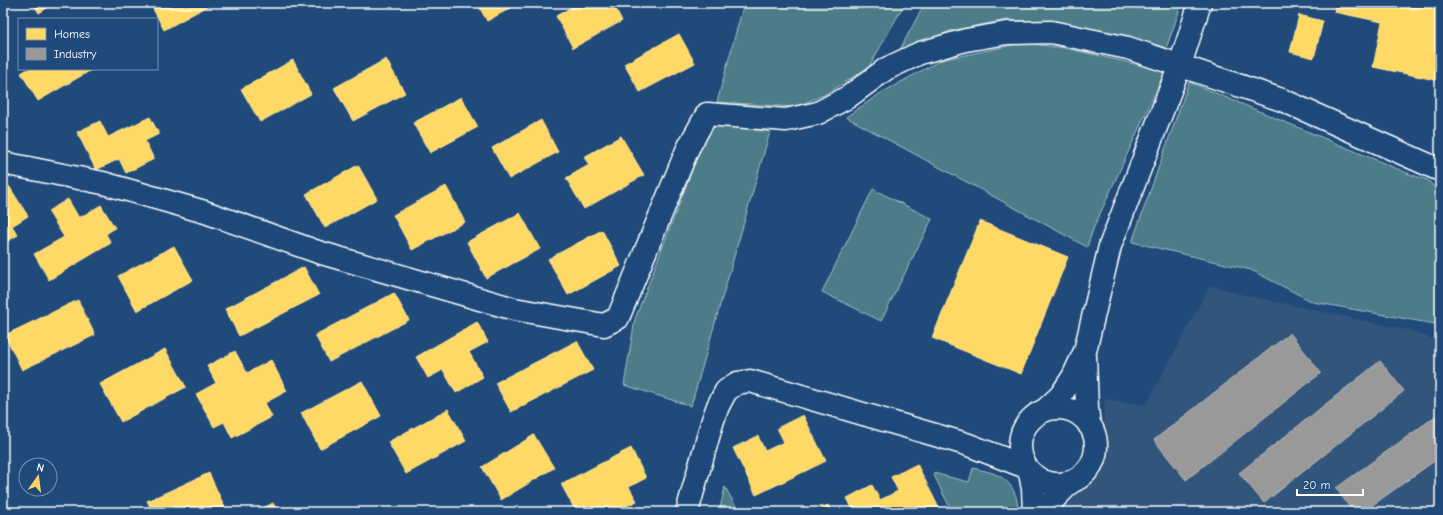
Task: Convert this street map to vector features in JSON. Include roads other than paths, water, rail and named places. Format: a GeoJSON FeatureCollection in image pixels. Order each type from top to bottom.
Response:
{"type":"FeatureCollection","features":[{"type":"Feature","properties":{"kind":"street"},"geometry":{"type":"LineString","coordinates":[[966,444],[990,444],[1013,435],[1025,426],[1033,417],[1044,411],[1061,395],[1073,377],[1084,351],[1110,246],[1180,65],[1200,3]]}},
{"type":"Feature","properties":{"kind":"street"},"geometry":{"type":"LineString","coordinates":[[3,163],[103,183],[205,212],[318,252],[514,309],[604,325],[618,318],[688,148],[707,114],[786,120],[818,113],[848,97],[886,69],[920,53],[966,40],[1008,33],[1051,32],[1128,48],[1282,100],[1440,170]]}},
{"type":"Feature","properties":{"kind":"street"},"geometry":{"type":"LineString","coordinates":[[687,512],[718,406],[726,391],[737,383],[750,381],[966,444],[1028,470],[1040,480],[1052,484],[1064,484],[1076,480],[1086,472],[1093,461],[1096,449],[1094,436],[1089,425],[1084,351]]}},
{"type":"Feature","properties":{"kind":"street"},"geometry":{"type":"LineString","coordinates":[[1044,411],[1057,408],[1069,410],[1080,416],[1089,425]]}},
{"type":"Feature","properties":{"kind":"street"},"geometry":{"type":"LineString","coordinates":[[1025,426],[1020,438],[1020,450],[1023,462],[1028,470],[1033,489],[1034,512]]}},
{"type":"Feature","properties":{"kind":"street"},"geometry":{"type":"LineString","coordinates":[[1044,512],[1071,482]]}}]}
